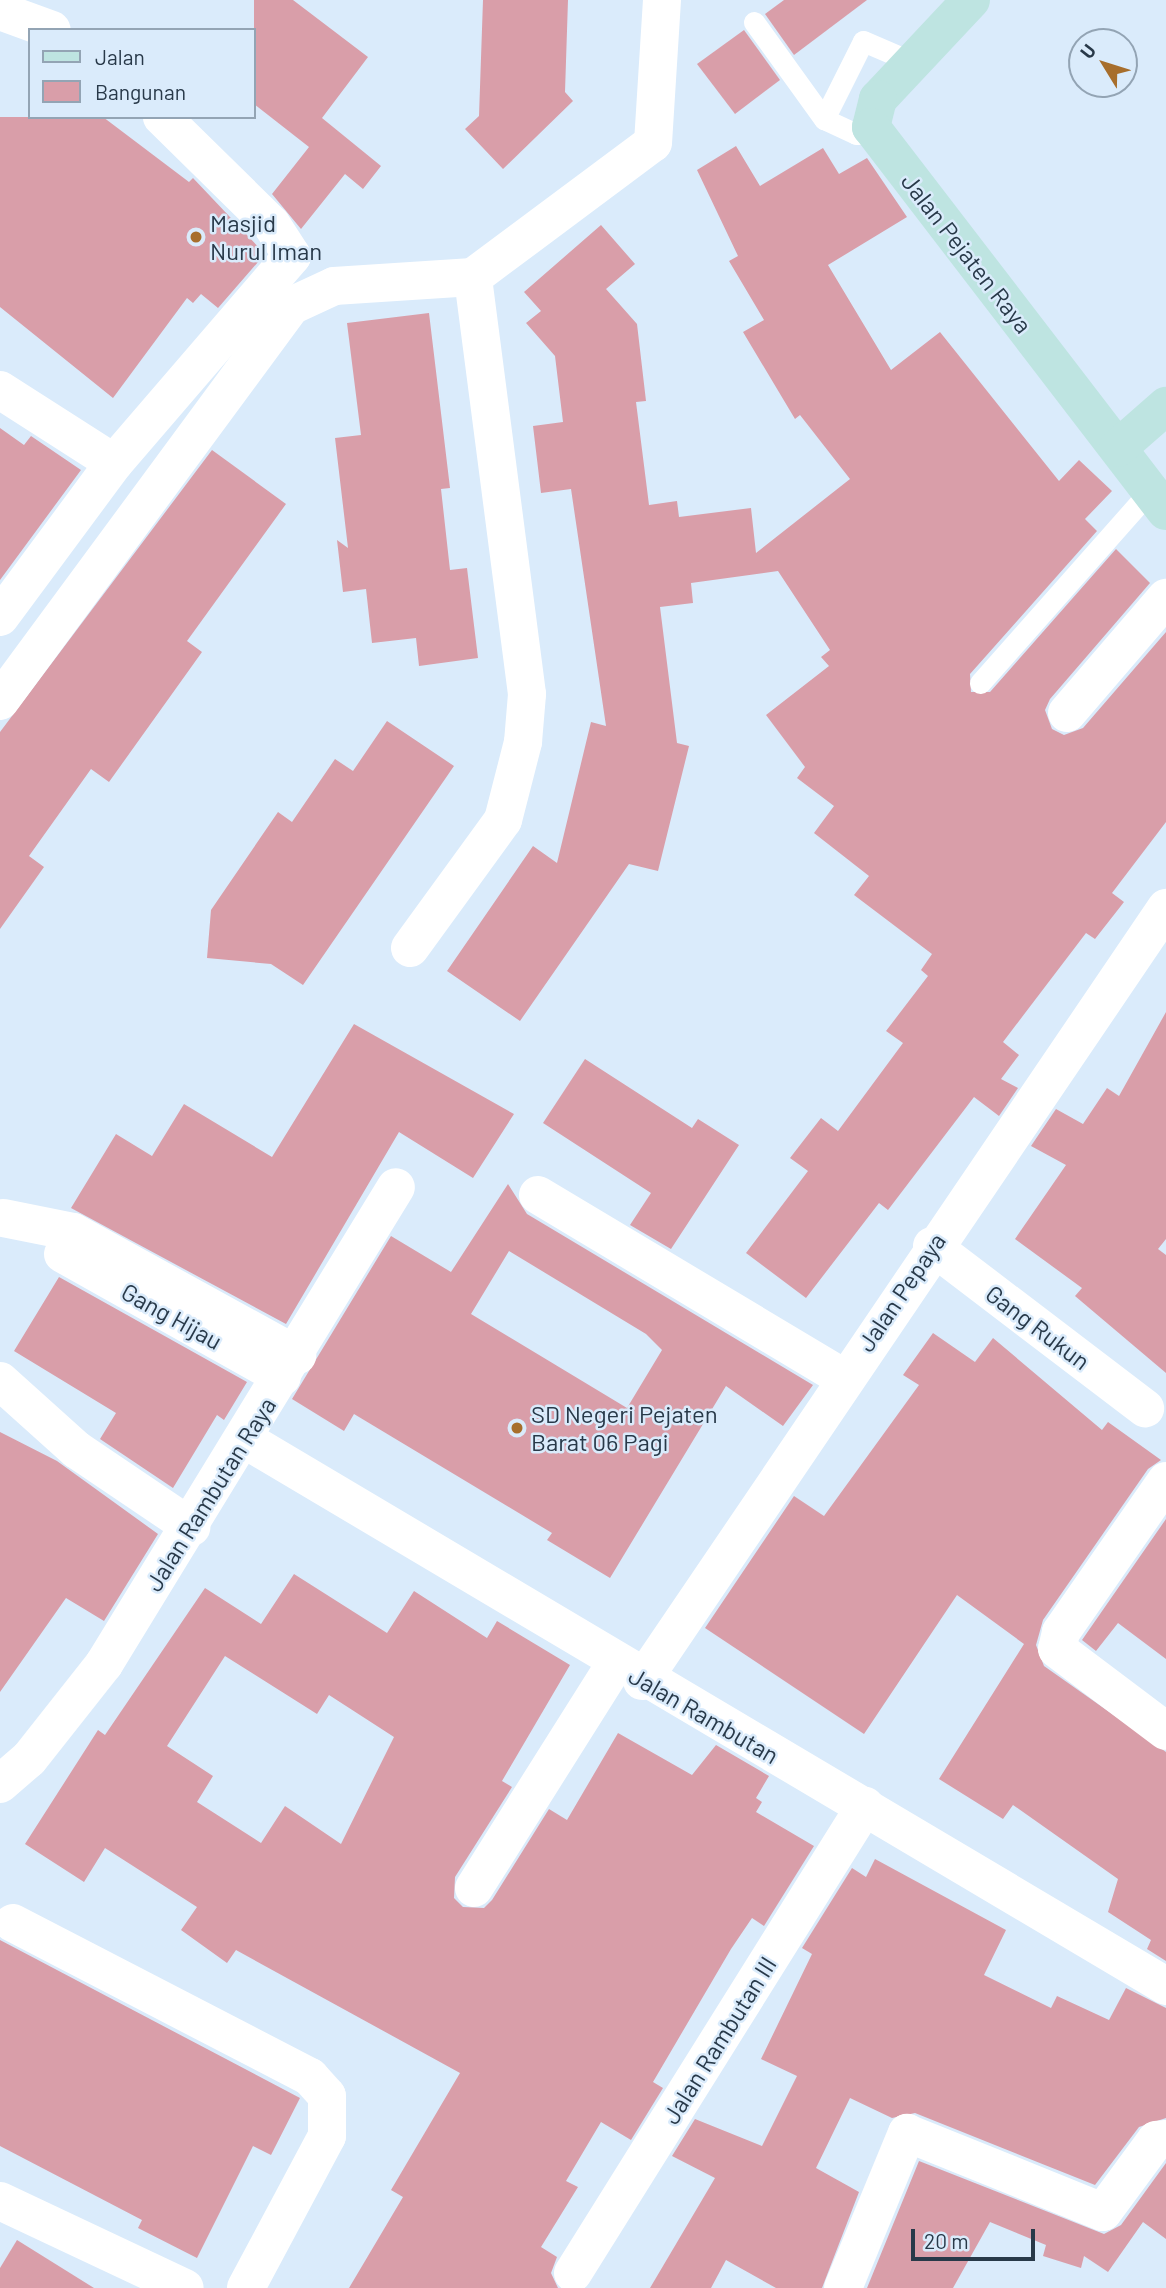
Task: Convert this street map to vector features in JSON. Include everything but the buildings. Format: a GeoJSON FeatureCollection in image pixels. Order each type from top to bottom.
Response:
{"type":"FeatureCollection","features":[{"type":"Feature","properties":{"kind":"street"},"geometry":{"type":"LineString","coordinates":[[0,702],[291,306],[334,286],[473,277],[653,143],[662,0]]}},
{"type":"Feature","properties":{"kind":"street"},"geometry":{"type":"LineString","coordinates":[[874,133],[873,106],[971,0]]}},
{"type":"Feature","properties":{"kind":"street"},"geometry":{"type":"LineString","coordinates":[[0,11],[47,28]]}},
{"type":"Feature","properties":{"kind":"street"},"geometry":{"type":"LineString","coordinates":[[0,617],[114,463],[292,256],[271,224],[164,119]]}},
{"type":"Feature","properties":{"kind":"street","name":"Jalan Pejaten Raya"},"geometry":{"type":"LineString","coordinates":[[874,133],[1158,501]]}},
{"type":"Feature","properties":{"kind":"street"},"geometry":{"type":"LineString","coordinates":[[410,948],[503,820],[523,742],[527,694],[473,277]]}},
{"type":"Feature","properties":{"kind":"street"},"geometry":{"type":"LineString","coordinates":[[0,390],[114,463]]}},
{"type":"Feature","properties":{"kind":"street"},"geometry":{"type":"LineString","coordinates":[[1118,448],[1166,406]]}},
{"type":"Feature","properties":{"kind":"street"},"geometry":{"type":"LineString","coordinates":[[1067,713],[1166,598]]}},
{"type":"Feature","properties":{"kind":"street","name":"Jalan Pepaya"},"geometry":{"type":"LineString","coordinates":[[474,1888],[844,1378],[1166,908]]}},
{"type":"Feature","properties":{"kind":"street","name":"Jalan Rambutan Raya"},"geometry":{"type":"LineString","coordinates":[[0,1784],[68,1714],[191,1527],[396,1187]]}},
{"type":"Feature","properties":{"kind":"street"},"geometry":{"type":"LineString","coordinates":[[538,1195],[844,1378]]}},
{"type":"Feature","properties":{"kind":"street"},"geometry":{"type":"LineString","coordinates":[[3,1218],[73,1232],[289,1366]]}},
{"type":"Feature","properties":{"kind":"street","name":"Gang Rukun"},"geometry":{"type":"LineString","coordinates":[[932,1246],[1145,1408]]}},
{"type":"Feature","properties":{"kind":"street","name":"Gang Hijau"},"geometry":{"type":"LineString","coordinates":[[63,1254],[289,1366]]}},
{"type":"Feature","properties":{"kind":"street"},"geometry":{"type":"LineString","coordinates":[[0,1381],[77,1450],[191,1527]]}},
{"type":"Feature","properties":{"kind":"street","name":"Jalan Rambutan"},"geometry":{"type":"LineString","coordinates":[[244,1439],[629,1673],[865,1806],[1028,1909],[1166,1986]]}},
{"type":"Feature","properties":{"kind":"street"},"geometry":{"type":"LineString","coordinates":[[1166,1481],[1061,1632],[1057,1649],[1166,1731]]}},
{"type":"Feature","properties":{"kind":"street","name":"Jalan Rambutan III"},"geometry":{"type":"LineString","coordinates":[[573,2273],[865,1806]]}},
{"type":"Feature","properties":{"kind":"street"},"geometry":{"type":"LineString","coordinates":[[13,1923],[310,2077],[327,2096],[332,2114],[327,2136],[246,2288]]}},
{"type":"Feature","properties":{"kind":"street"},"geometry":{"type":"LineString","coordinates":[[843,2288],[906,2133],[1103,2212],[1156,2140],[1166,2139]]}},
{"type":"Feature","properties":{"kind":"street"},"geometry":{"type":"LineString","coordinates":[[0,2202],[185,2288]]}},
{"type":"Feature","properties":{"kind":"lane"},"geometry":{"type":"LineString","coordinates":[[754,22],[824,119],[856,134],[874,133]]}},
{"type":"Feature","properties":{"kind":"lane"},"geometry":{"type":"LineString","coordinates":[[824,119],[863,41],[912,62]]}},
{"type":"Feature","properties":{"kind":"lane"},"geometry":{"type":"LineString","coordinates":[[980,683],[1158,501]]}},
{"type":"Feature","properties":{"kind":"place","name":"Masjid Nurul Iman"},"geometry":{"type":"Point","coordinates":[196,237]}},
{"type":"Feature","properties":{"kind":"place","name":"SD Negeri Pejaten Barat 06 Pagi"},"geometry":{"type":"Point","coordinates":[517,1428]}}]}
